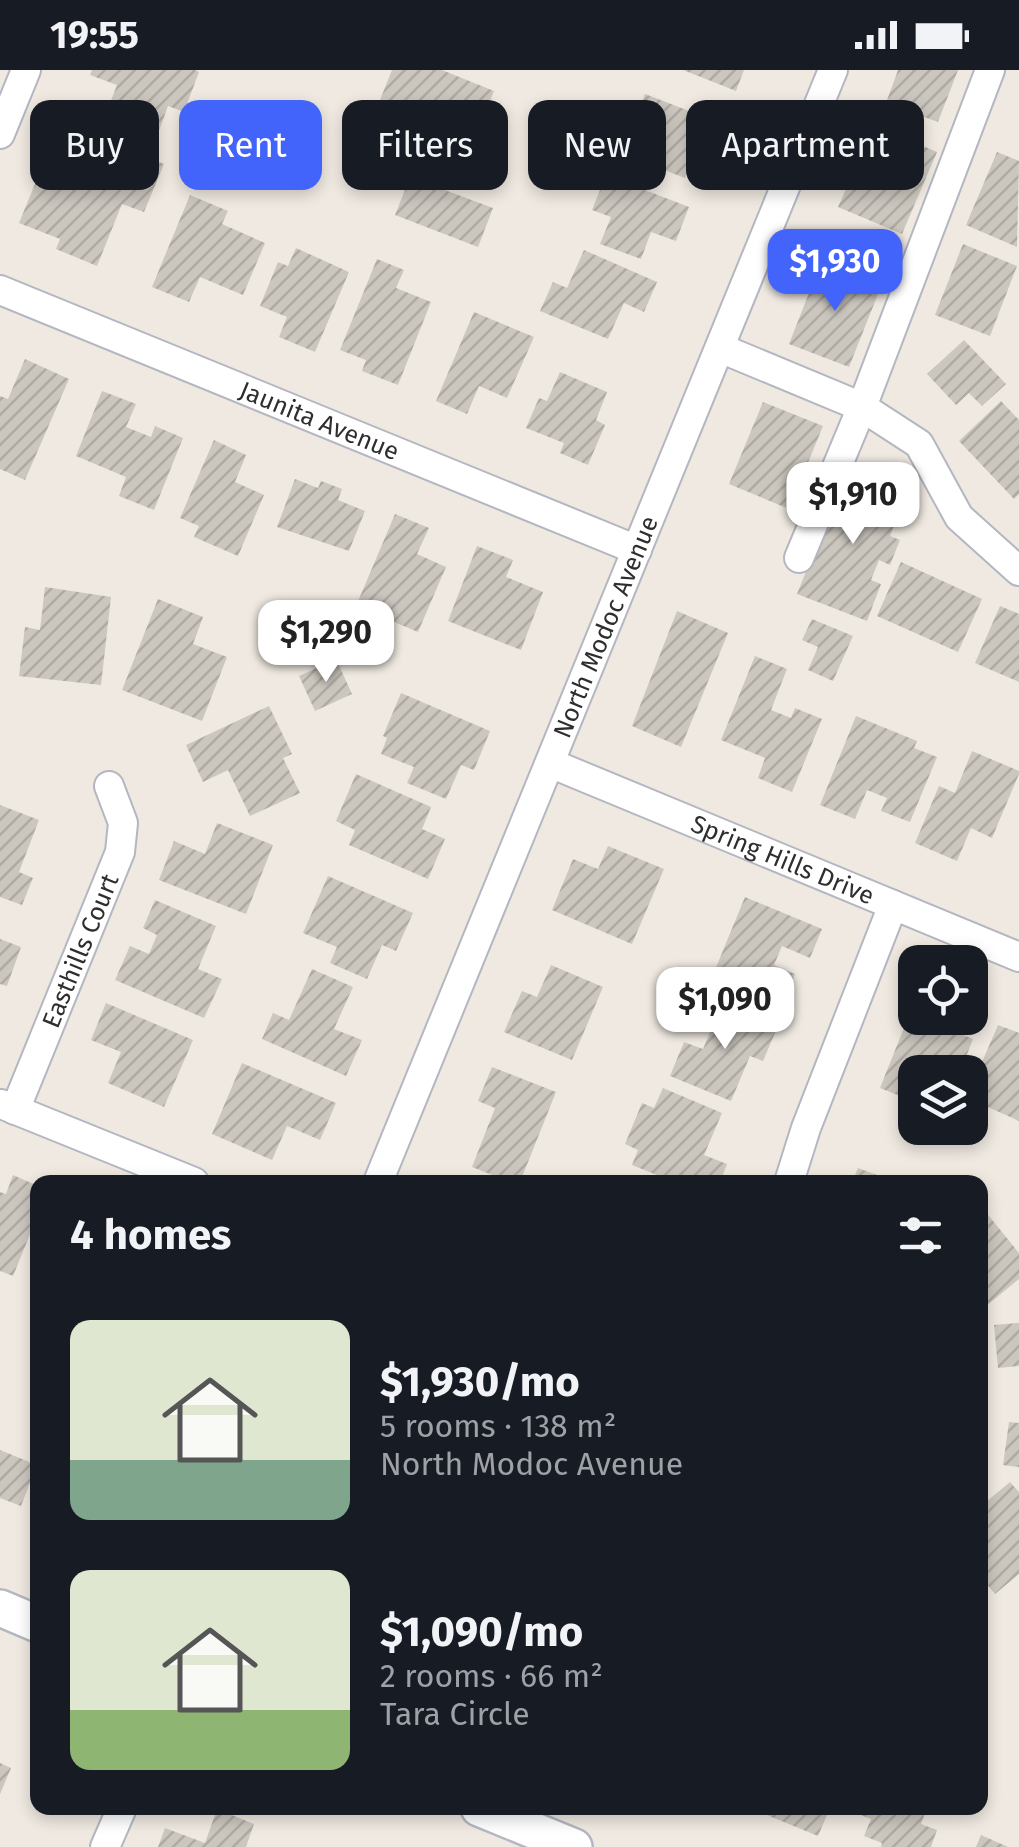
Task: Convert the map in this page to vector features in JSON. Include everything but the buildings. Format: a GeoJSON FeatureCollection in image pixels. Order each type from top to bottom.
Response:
{"type":"FeatureCollection","features":[{"type":"Feature","properties":{"kind":"street"},"geometry":{"type":"LineString","coordinates":[[0,134],[26,70]]}},
{"type":"Feature","properties":{"kind":"street","name":"North Modoc Avenue"},"geometry":{"type":"LineString","coordinates":[[381,1175],[833,70]]}},
{"type":"Feature","properties":{"kind":"street"},"geometry":{"type":"LineString","coordinates":[[800,558],[990,70]]}},
{"type":"Feature","properties":{"kind":"street","name":"Jaunita Avenue"},"geometry":{"type":"LineString","coordinates":[[0,290],[637,550]]}},
{"type":"Feature","properties":{"kind":"street"},"geometry":{"type":"LineString","coordinates":[[720,348],[862,407],[919,444],[960,517],[1019,571]]}},
{"type":"Feature","properties":{"kind":"street","name":"Spring Hills Drive"},"geometry":{"type":"LineString","coordinates":[[550,763],[1019,957]]}},
{"type":"Feature","properties":{"kind":"street","name":"Easthills Court"},"geometry":{"type":"LineString","coordinates":[[8,1107],[120,852],[123,823],[110,786]]}},
{"type":"Feature","properties":{"kind":"street"},"geometry":{"type":"LineString","coordinates":[[791,1175],[893,905]]}},
{"type":"Feature","properties":{"kind":"street"},"geometry":{"type":"LineString","coordinates":[[8,1107],[177,1175]]}},
{"type":"Feature","properties":{"kind":"street"},"geometry":{"type":"LineString","coordinates":[[0,1608],[30,1621]]}},
{"type":"Feature","properties":{"kind":"street"},"geometry":{"type":"LineString","coordinates":[[105,1847],[119,1815]]}},
{"type":"Feature","properties":{"kind":"street"},"geometry":{"type":"LineString","coordinates":[[496,1815],[574,1847]]}}]}
